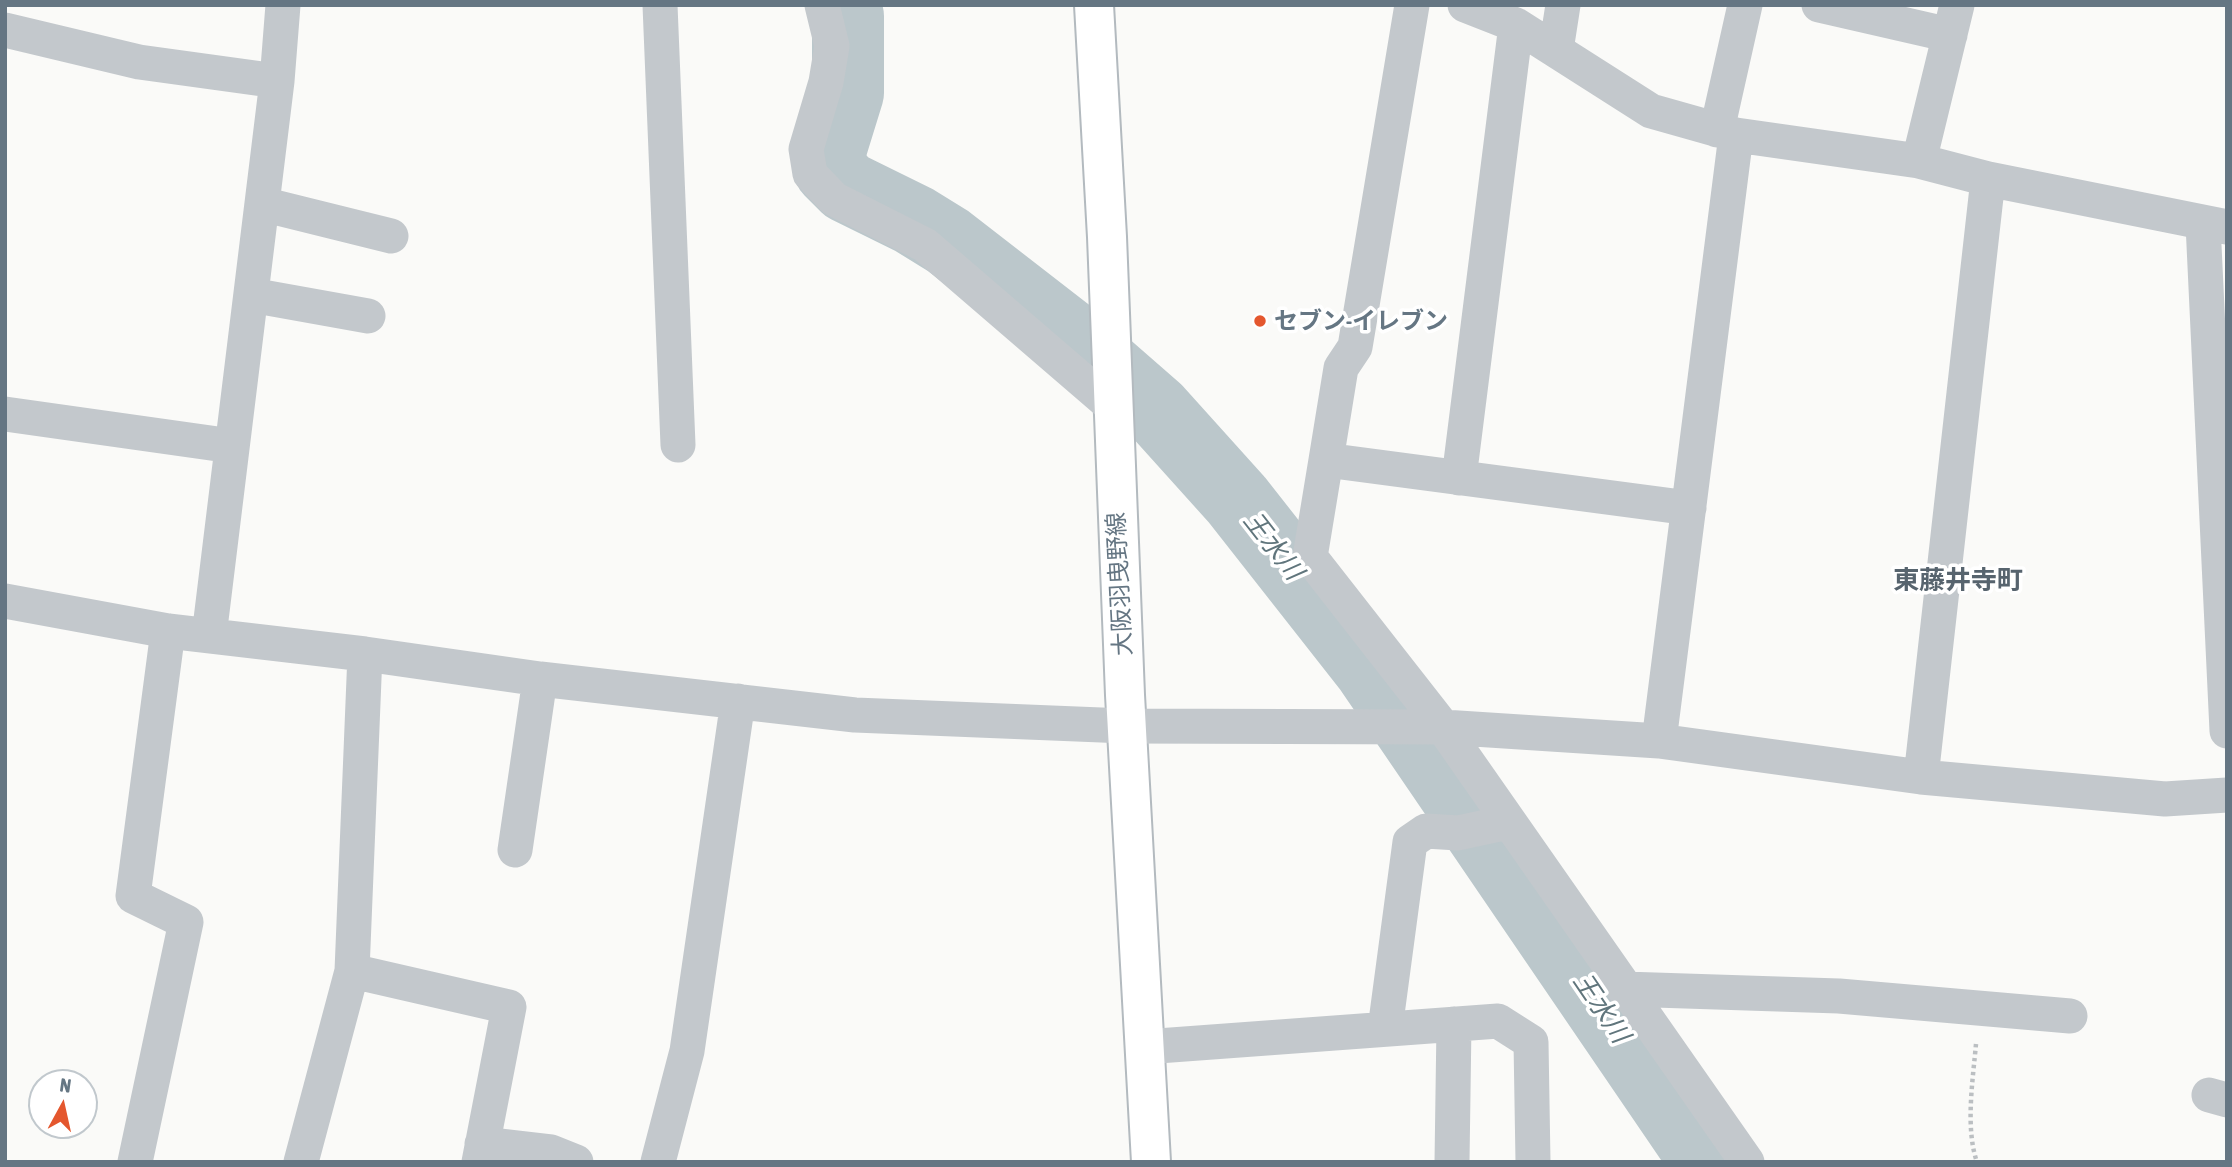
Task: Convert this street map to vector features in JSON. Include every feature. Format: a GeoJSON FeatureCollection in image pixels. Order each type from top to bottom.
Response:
{"type":"FeatureCollection","features":[{"type":"Feature","properties":{"kind":"main road","name":"大阪羽曳野線"},"geometry":{"type":"LineString","coordinates":[[1094,5],[1107,237],[1126,726],[1151,1162]]}},
{"type":"Feature","properties":{"kind":"street"},"geometry":{"type":"LineString","coordinates":[[209,636],[277,81],[283,5]]}},
{"type":"Feature","properties":{"kind":"street"},"geometry":{"type":"LineString","coordinates":[[660,5],[678,445]]}},
{"type":"Feature","properties":{"kind":"street"},"geometry":{"type":"LineString","coordinates":[[822,5],[832,46],[826,82],[806,149],[810,174],[834,199],[925,245],[1111,392]]}},
{"type":"Feature","properties":{"kind":"street"},"geometry":{"type":"LineString","coordinates":[[1412,5],[1355,346],[1341,368],[1310,557],[1433,728],[1509,822],[1747,1162]]}},
{"type":"Feature","properties":{"kind":"street"},"geometry":{"type":"LineString","coordinates":[[1465,5],[1516,25],[1651,111],[1726,133],[1919,161],[1988,179],[2221,226],[2227,731]]}},
{"type":"Feature","properties":{"kind":"street"},"geometry":{"type":"LineString","coordinates":[[1556,50],[1563,5]]}},
{"type":"Feature","properties":{"kind":"street"},"geometry":{"type":"LineString","coordinates":[[1659,741],[1689,508],[1726,133],[1745,5]]}},
{"type":"Feature","properties":{"kind":"street"},"geometry":{"type":"LineString","coordinates":[[1819,5],[1954,20],[1919,161]]}},
{"type":"Feature","properties":{"kind":"street"},"geometry":{"type":"LineString","coordinates":[[1459,478],[1516,25]]}},
{"type":"Feature","properties":{"kind":"street"},"geometry":{"type":"LineString","coordinates":[[5,30],[139,62],[277,81]]}},
{"type":"Feature","properties":{"kind":"street"},"geometry":{"type":"LineString","coordinates":[[1921,777],[1988,179]]}},
{"type":"Feature","properties":{"kind":"street"},"geometry":{"type":"LineString","coordinates":[[262,204],[391,236]]}},
{"type":"Feature","properties":{"kind":"street"},"geometry":{"type":"LineString","coordinates":[[251,295],[368,316]]}},
{"type":"Feature","properties":{"kind":"street"},"geometry":{"type":"LineString","coordinates":[[5,414],[232,446]]}},
{"type":"Feature","properties":{"kind":"street"},"geometry":{"type":"LineString","coordinates":[[1326,460],[1689,508]]}},
{"type":"Feature","properties":{"kind":"street"},"geometry":{"type":"LineString","coordinates":[[5,601],[168,631],[365,654],[540,679],[855,715],[1126,726],[1433,728],[1659,741],[1921,777],[2165,799],[2227,795]]}},
{"type":"Feature","properties":{"kind":"street"},"geometry":{"type":"LineString","coordinates":[[135,1162],[186,922],[133,896],[168,631]]}},
{"type":"Feature","properties":{"kind":"street"},"geometry":{"type":"LineString","coordinates":[[301,1162],[352,971],[365,654]]}},
{"type":"Feature","properties":{"kind":"street"},"geometry":{"type":"LineString","coordinates":[[515,850],[540,679]]}},
{"type":"Feature","properties":{"kind":"street"},"geometry":{"type":"LineString","coordinates":[[657,1162],[687,1051],[737,701]]}},
{"type":"Feature","properties":{"kind":"street"},"geometry":{"type":"LineString","coordinates":[[1385,1029],[1410,842],[1426,831],[1458,833],[1509,822]]}},
{"type":"Feature","properties":{"kind":"street"},"geometry":{"type":"LineString","coordinates":[[352,971],[509,1007],[481,1153],[551,1152],[576,1162]]}},
{"type":"Feature","properties":{"kind":"street"},"geometry":{"type":"LineString","coordinates":[[1624,989],[1839,996],[2070,1016]]}},
{"type":"Feature","properties":{"kind":"street"},"geometry":{"type":"LineString","coordinates":[[1144,1047],[1498,1021],[1531,1042],[1533,1162]]}},
{"type":"Feature","properties":{"kind":"street"},"geometry":{"type":"LineString","coordinates":[[1452,1162],[1454,1024]]}},
{"type":"Feature","properties":{"kind":"path"},"geometry":{"type":"LineString","coordinates":[[1977,1162],[1973,1151],[1972,1101],[1979,1008]]}},
{"type":"Feature","properties":{"kind":"waterway","name":"王水川"},"geometry":{"type":"LineString","coordinates":[[845,5],[848,16],[848,93],[831,148],[830,170],[847,187],[914,220],[948,241],[1077,341],[1156,410],[1237,500],[1369,668],[1706,1162]]}},
{"type":"Feature","properties":{"kind":"place","name":"セブン-イレブン"},"geometry":{"type":"Point","coordinates":[1260,321]}},
{"type":"Feature","properties":{"kind":"district","name":"東藤井寺町"},"geometry":{"type":"Point","coordinates":[1958,581]}}]}
